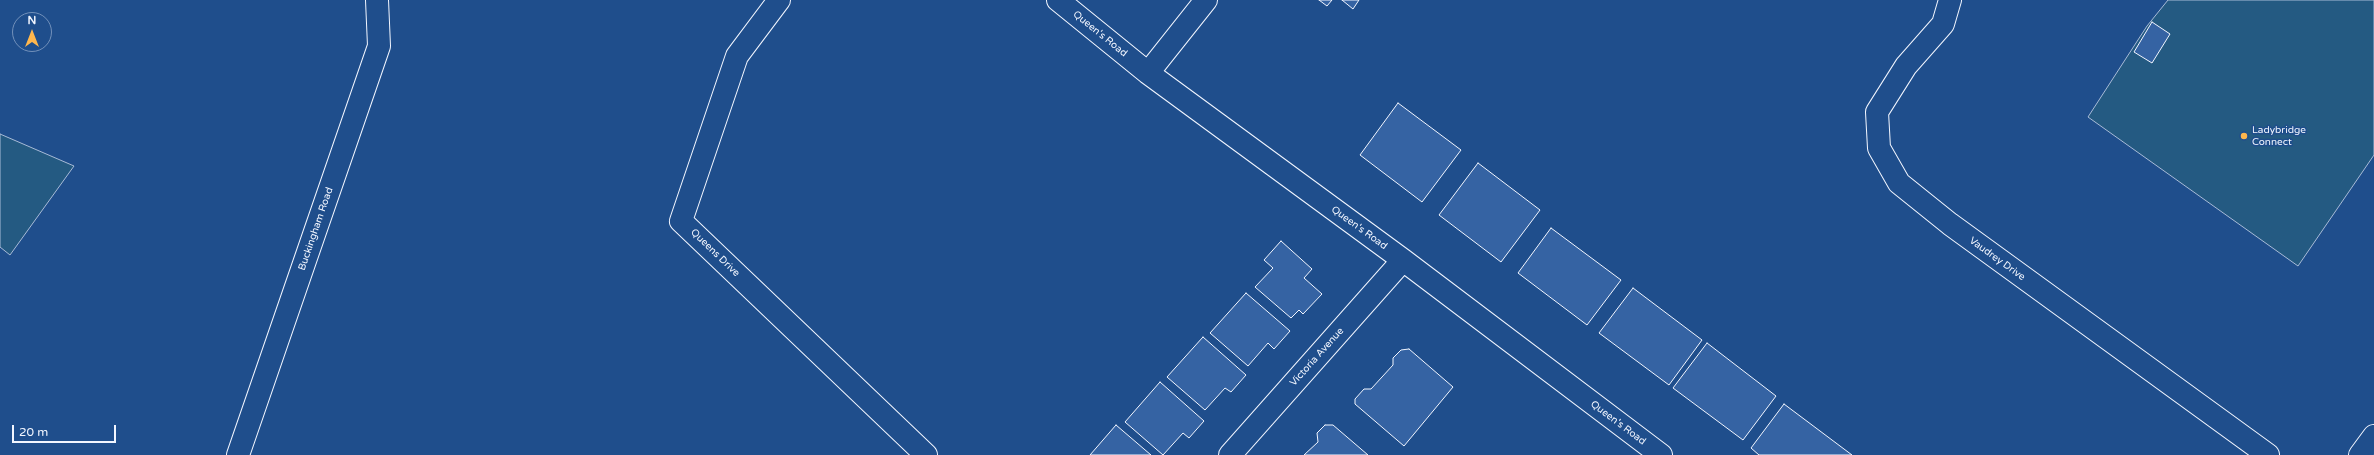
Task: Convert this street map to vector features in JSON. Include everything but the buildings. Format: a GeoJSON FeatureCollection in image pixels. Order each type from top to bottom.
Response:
{"type":"FeatureCollection","features":[{"type":"Feature","properties":{"kind":"street","name":"Buckingham Road"},"geometry":{"type":"LineString","coordinates":[[238,455],[379,46],[377,0]]}},
{"type":"Feature","properties":{"kind":"street","name":"Queens Drive"},"geometry":{"type":"LineString","coordinates":[[779,0],[737,56],[681,221],[926,455]]}},
{"type":"Feature","properties":{"kind":"street","name":"Queen's Road"},"geometry":{"type":"LineString","coordinates":[[1058,0],[1148,73],[1403,260],[1661,455]]}},
{"type":"Feature","properties":{"kind":"street"},"geometry":{"type":"LineString","coordinates":[[1148,73],[1206,0]]}},
{"type":"Feature","properties":{"kind":"street","name":"Vaudrey Drive"},"geometry":{"type":"LineString","coordinates":[[1950,0],[1943,24],[1906,66],[1877,112],[1879,148],[1899,183],[1950,224],[2268,455]]}},
{"type":"Feature","properties":{"kind":"street","name":"Victoria Avenue"},"geometry":{"type":"LineString","coordinates":[[1230,455],[1403,260]]}},
{"type":"Feature","properties":{"kind":"street"},"geometry":{"type":"LineString","coordinates":[[2360,455],[2374,436]]}},
{"type":"Feature","properties":{"kind":"shaded area","name":"Ladybridge Connect"},"geometry":{"type":"Polygon","coordinates":[[[2168,0],[2374,0],[2374,155],[2298,266],[2088,117],[2147,26],[2168,0]]]}},
{"type":"Feature","properties":{"kind":"shaded area"},"geometry":{"type":"Polygon","coordinates":[[[0,134],[74,166],[10,255],[0,247],[0,134]]]}},
{"type":"Feature","properties":{"kind":"place","name":"Ladybridge Connect"},"geometry":{"type":"Point","coordinates":[2244,136]}}]}
